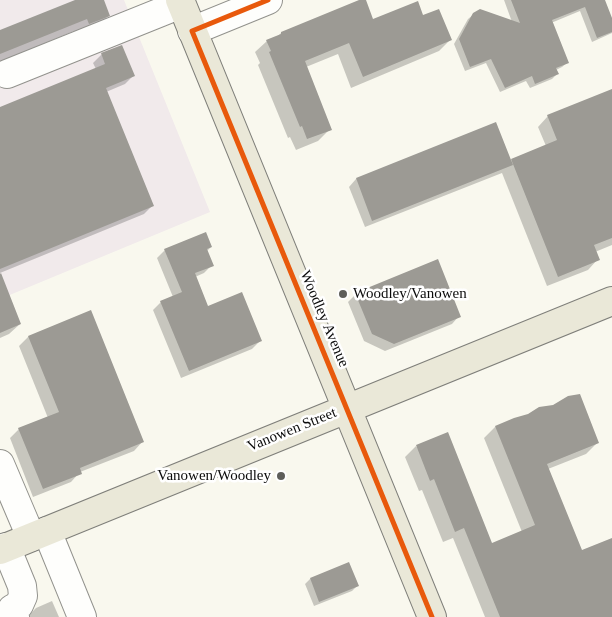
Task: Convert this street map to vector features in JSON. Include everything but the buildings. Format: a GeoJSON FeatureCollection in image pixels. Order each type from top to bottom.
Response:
{"type":"FeatureCollection","features":[{"type":"Feature","properties":{"kind":"main road","name":"Woodley Avenue"},"geometry":{"type":"LineString","coordinates":[[180,2],[432,617]]}},
{"type":"Feature","properties":{"kind":"main road","name":"Vanowen Street"},"geometry":{"type":"LineString","coordinates":[[3,549],[612,301]]}},
{"type":"Feature","properties":{"kind":"street"},"geometry":{"type":"LineString","coordinates":[[192,31],[268,0]]}},
{"type":"Feature","properties":{"kind":"street"},"geometry":{"type":"LineString","coordinates":[[7,74],[180,2]]}},
{"type":"Feature","properties":{"kind":"street"},"geometry":{"type":"LineString","coordinates":[[0,464],[82,617]]}},
{"type":"Feature","properties":{"kind":"street"},"geometry":{"type":"LineString","coordinates":[[3,549],[22,586],[23,596],[19,605],[9,612]]}},
{"type":"Feature","properties":{"kind":"shaded area"},"geometry":{"type":"Polygon","coordinates":[[[0,0],[124,0],[210,212],[0,299],[0,0]]]}},
{"type":"Feature","properties":{"kind":"cycle path"},"geometry":{"type":"LineString","coordinates":[[268,0],[192,31],[432,617]]}},
{"type":"Feature","properties":{"kind":"place","name":"Woodley/Vanowen"},"geometry":{"type":"Point","coordinates":[343,294]}},
{"type":"Feature","properties":{"kind":"place","name":"Vanowen/Woodley"},"geometry":{"type":"Point","coordinates":[281,476]}}]}
